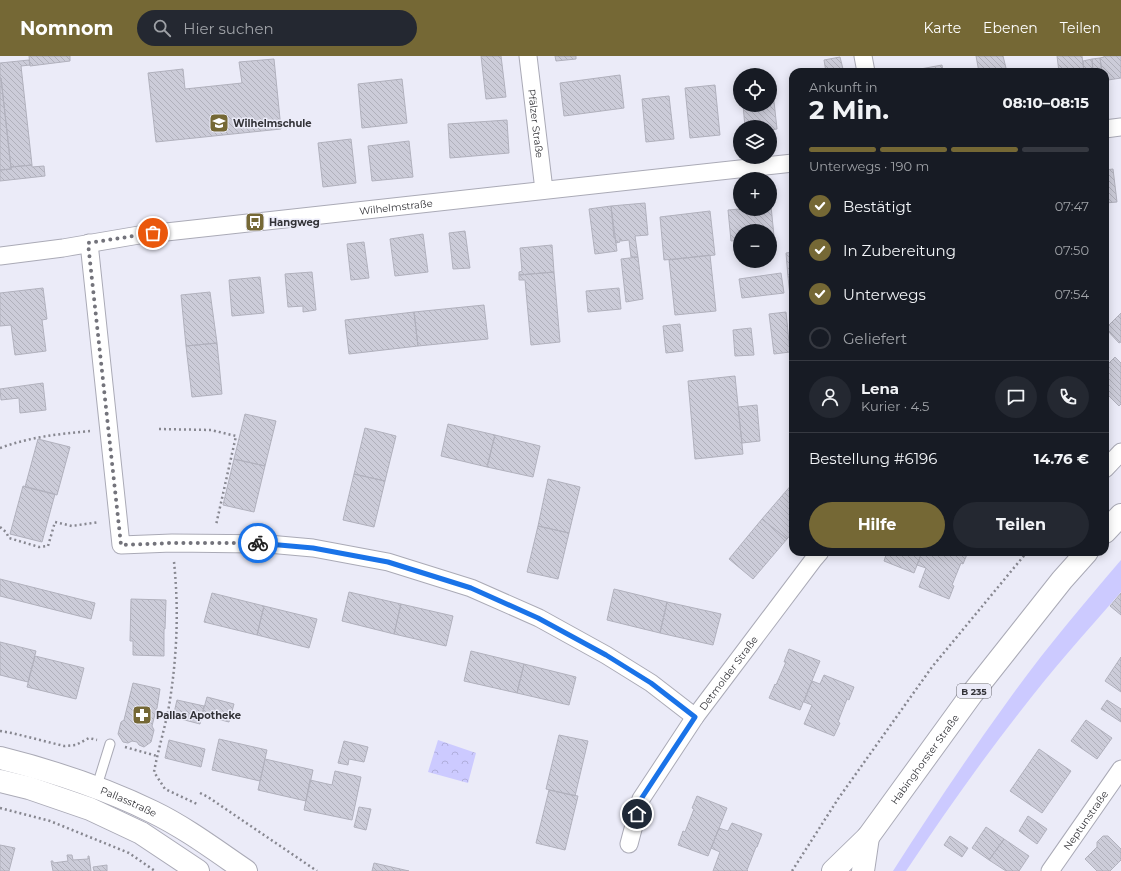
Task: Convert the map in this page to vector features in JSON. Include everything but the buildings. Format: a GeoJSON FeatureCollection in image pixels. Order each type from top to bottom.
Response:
{"type":"FeatureCollection","features":[{"type":"Feature","properties":{"kind":"main road"},"geometry":{"type":"LineString","coordinates":[[1109,528],[1121,515]]}},
{"type":"Feature","properties":{"kind":"main road","name":"Habinghorster Straße"},"geometry":{"type":"LineString","coordinates":[[833,871],[868,838],[971,695],[1062,580],[1083,556]]}},
{"type":"Feature","properties":{"kind":"main road","name":"Pallasstraße"},"geometry":{"type":"LineString","coordinates":[[0,758],[34,766],[94,798],[141,833],[198,871]]}},
{"type":"Feature","properties":{"kind":"main road","name":"Pallasstraße"},"geometry":{"type":"LineString","coordinates":[[0,781],[29,788],[94,798],[157,814],[188,832],[246,871]]}},
{"type":"Feature","properties":{"kind":"main road","name":"Habinghorster Straße"},"geometry":{"type":"LineString","coordinates":[[862,871],[868,838]]}},
{"type":"Feature","properties":{"kind":"street","name":"Pfälzer Straße"},"geometry":{"type":"LineString","coordinates":[[528,56],[544,190]]}},
{"type":"Feature","properties":{"kind":"street"},"geometry":{"type":"LineString","coordinates":[[863,56],[865,68]]}},
{"type":"Feature","properties":{"kind":"street"},"geometry":{"type":"LineString","coordinates":[[1109,128],[1121,127]]}},
{"type":"Feature","properties":{"kind":"street","name":"Wilhelmstraße"},"geometry":{"type":"LineString","coordinates":[[0,256],[63,248],[139,235],[789,163]]}},
{"type":"Feature","properties":{"kind":"street"},"geometry":{"type":"LineString","coordinates":[[88,243],[121,545],[172,543],[268,544],[313,548],[388,562],[463,586],[538,618],[606,655],[651,683],[695,717]]}},
{"type":"Feature","properties":{"kind":"street"},"geometry":{"type":"LineString","coordinates":[[1109,465],[1121,452]]}},
{"type":"Feature","properties":{"kind":"street","name":"Detmolder Straße"},"geometry":{"type":"LineString","coordinates":[[629,844],[641,799],[695,717],[817,556]]}},
{"type":"Feature","properties":{"kind":"street","name":"Neptunstraße"},"geometry":{"type":"LineString","coordinates":[[1050,871],[1121,769]]}},
{"type":"Feature","properties":{"kind":"lane"},"geometry":{"type":"LineString","coordinates":[[94,798],[110,744]]}},
{"type":"Feature","properties":{"kind":"path"},"geometry":{"type":"LineString","coordinates":[[159,428],[211,430],[236,436],[216,522]]}},
{"type":"Feature","properties":{"kind":"path"},"geometry":{"type":"LineString","coordinates":[[0,448],[16,442],[44,436],[108,429]]}},
{"type":"Feature","properties":{"kind":"path"},"geometry":{"type":"LineString","coordinates":[[0,527],[6,532],[9,538],[39,547],[48,546],[55,522],[72,526],[118,518]]}},
{"type":"Feature","properties":{"kind":"path"},"geometry":{"type":"LineString","coordinates":[[172,543],[177,591],[176,657],[169,708],[154,772],[165,789],[197,804]]}},
{"type":"Feature","properties":{"kind":"path"},"geometry":{"type":"LineString","coordinates":[[792,871],[838,799],[932,667],[1025,556]]}},
{"type":"Feature","properties":{"kind":"path"},"geometry":{"type":"LineString","coordinates":[[0,731],[64,746],[76,745],[89,738],[157,756]]}},
{"type":"Feature","properties":{"kind":"path"},"geometry":{"type":"LineString","coordinates":[[200,793],[317,871]]}},
{"type":"Feature","properties":{"kind":"path"},"geometry":{"type":"LineString","coordinates":[[0,808],[50,821],[122,850],[129,853],[155,871]]}},
{"type":"Feature","properties":{"kind":"green space"},"geometry":{"type":"Polygon","coordinates":[[[1121,560],[1121,592],[1056,667],[1004,732],[906,871],[893,871],[990,725],[1033,667],[1121,560]]]}},
{"type":"Feature","properties":{"kind":"green space"},"geometry":{"type":"Polygon","coordinates":[[[438,740],[476,753],[468,783],[428,772],[438,740]]]}},
{"type":"Feature","properties":{"kind":"way so far"},"geometry":{"type":"LineString","coordinates":[[153,233],[88,243],[121,545],[172,543],[258,543]]}},
{"type":"Feature","properties":{"kind":"place","name":"Wilhelmschule"},"geometry":{"type":"Point","coordinates":[219,123]}},
{"type":"Feature","properties":{"kind":"place","name":"Hangweg"},"geometry":{"type":"Point","coordinates":[255,222]}},
{"type":"Feature","properties":{"kind":"place","name":"Pallas Apotheke"},"geometry":{"type":"Point","coordinates":[142,715]}},
{"type":"Feature","properties":{"kind":"route"},"geometry":{"type":"LineString","coordinates":[[258,543],[313,548],[388,562],[471,588],[538,618],[606,655],[651,683],[695,717],[641,799],[637,814]]}}]}
